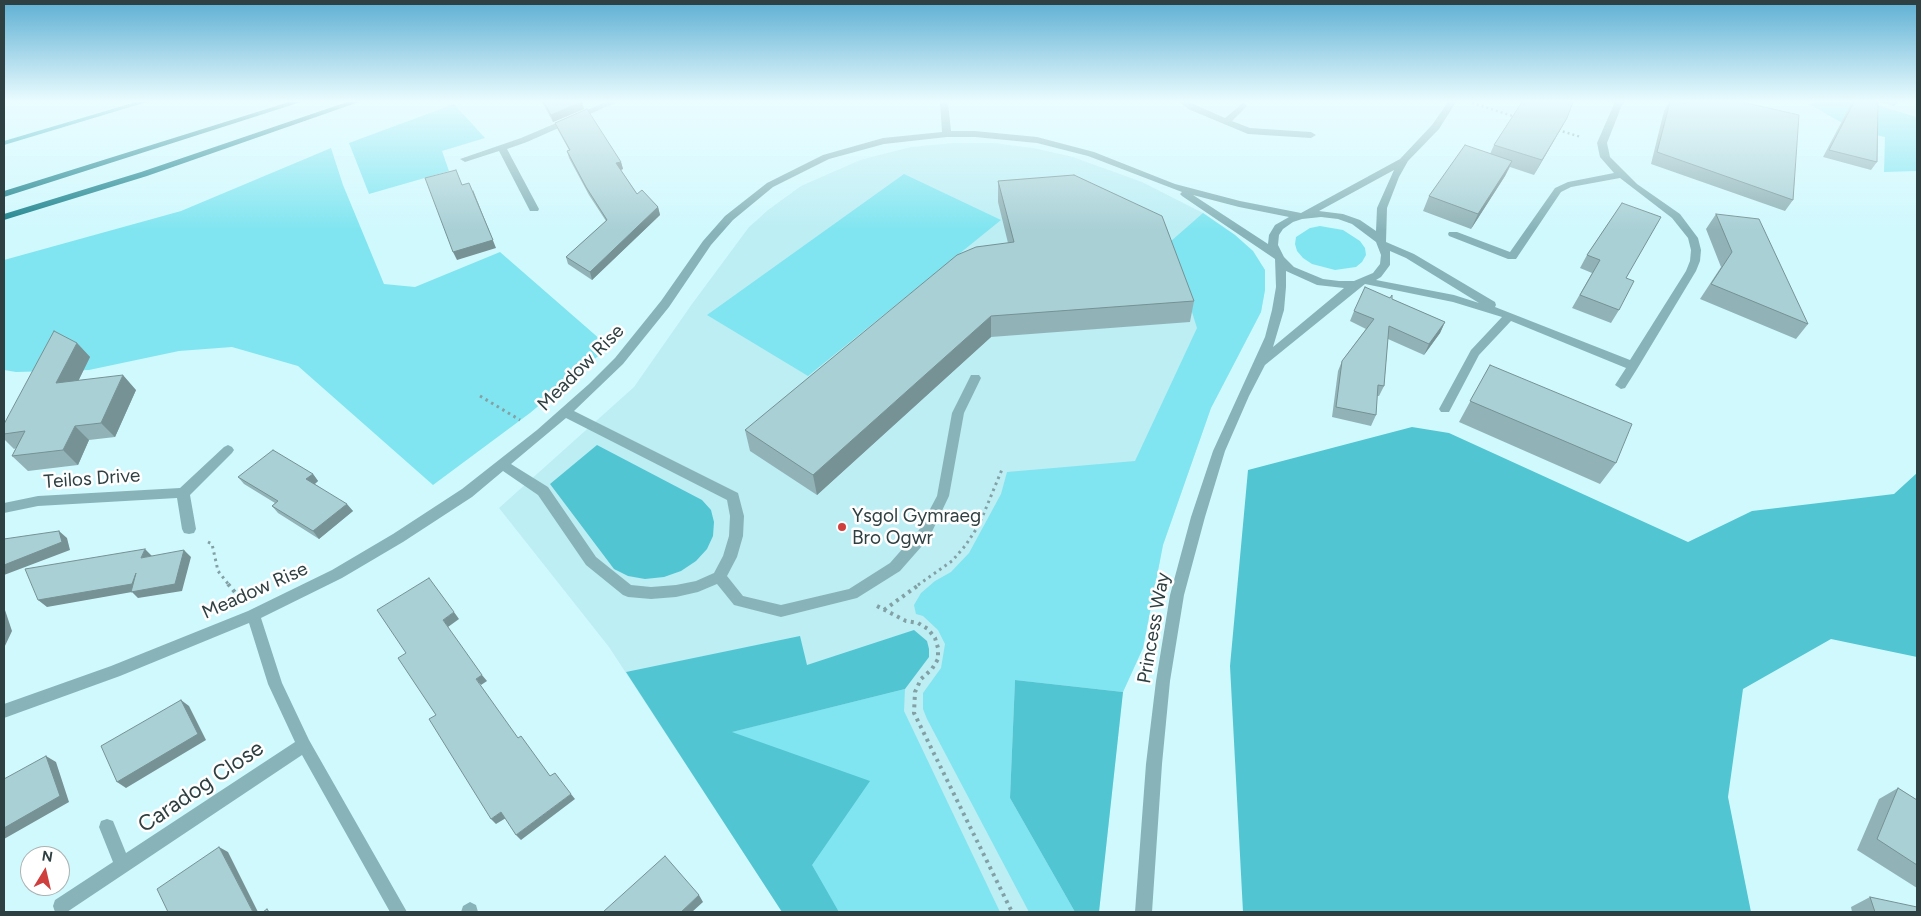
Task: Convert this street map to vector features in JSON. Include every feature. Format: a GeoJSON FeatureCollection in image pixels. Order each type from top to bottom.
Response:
{"type":"FeatureCollection","features":[{"type":"Feature","properties":{"kind":"main road"},"geometry":{"type":"LineString","coordinates":[[4,194],[161,145]]}},
{"type":"Feature","properties":{"kind":"main road"},"geometry":{"type":"LineString","coordinates":[[4,216],[144,174],[230,145]]}},
{"type":"Feature","properties":{"kind":"street"},"geometry":{"type":"LineString","coordinates":[[465,159],[510,145]]}},
{"type":"Feature","properties":{"kind":"street","name":"Meadow Rise"},"geometry":{"type":"LineString","coordinates":[[4,711],[115,671],[253,615],[337,574],[398,538],[467,493],[542,434],[593,387],[641,335],[707,243],[747,202],[770,185],[826,157],[870,145]]}},
{"type":"Feature","properties":{"kind":"street","name":"Meadow Rise"},"geometry":{"type":"LineString","coordinates":[[1058,145],[1091,154],[1172,186],[1238,204],[1302,215]]}},
{"type":"Feature","properties":{"kind":"street","name":"Princess Way"},"geometry":{"type":"LineString","coordinates":[[1260,364],[1361,282],[1378,275],[1385,266],[1386,255],[1382,243],[1382,208],[1394,177],[1404,160],[1419,145]]}},
{"type":"Feature","properties":{"kind":"street"},"geometry":{"type":"LineString","coordinates":[[1602,145],[1605,157],[1620,175],[1676,216],[1693,238],[1696,250],[1695,261],[1691,271],[1621,386]]}},
{"type":"Feature","properties":{"kind":"street"},"geometry":{"type":"LineString","coordinates":[[502,148],[534,209]]}},
{"type":"Feature","properties":{"kind":"street","name":"Princess Way"},"geometry":{"type":"LineString","coordinates":[[1143,912],[1154,764],[1164,681],[1178,595],[1198,517],[1219,451],[1243,396],[1260,364],[1278,310],[1281,287],[1278,257],[1273,245],[1274,235],[1279,226],[1289,220],[1302,215],[1404,160]]}},
{"type":"Feature","properties":{"kind":"street"},"geometry":{"type":"LineString","coordinates":[[1453,234],[1512,257],[1558,190],[1568,185],[1620,175]]}},
{"type":"Feature","properties":{"kind":"street","name":"Meadow Rise"},"geometry":{"type":"LineString","coordinates":[[1172,186],[1278,257]]}},
{"type":"Feature","properties":{"kind":"street","name":"Princess Way"},"geometry":{"type":"LineString","coordinates":[[1302,215],[1321,214],[1347,219],[1370,230],[1382,243]]}},
{"type":"Feature","properties":{"kind":"street"},"geometry":{"type":"LineString","coordinates":[[1382,243],[1410,256],[1507,315]]}},
{"type":"Feature","properties":{"kind":"street"},"geometry":{"type":"LineString","coordinates":[[1278,257],[1290,269],[1321,282],[1339,285],[1361,282],[1445,297],[1507,315],[1633,366]]}},
{"type":"Feature","properties":{"kind":"street"},"geometry":{"type":"LineString","coordinates":[[1445,409],[1475,353],[1507,315]]}},
{"type":"Feature","properties":{"kind":"street"},"geometry":{"type":"LineString","coordinates":[[719,577],[739,601],[781,611],[852,594],[895,567],[924,534],[943,496],[958,413],[976,378]]}},
{"type":"Feature","properties":{"kind":"street"},"geometry":{"type":"LineString","coordinates":[[503,465],[543,491],[590,561],[628,591],[652,593],[676,591],[698,586],[719,577],[730,557],[736,536],[737,516],[733,497],[565,412]]}},
{"type":"Feature","properties":{"kind":"street"},"geometry":{"type":"LineString","coordinates":[[189,529],[182,493],[228,450]]}},
{"type":"Feature","properties":{"kind":"street","name":"Teilos Drive"},"geometry":{"type":"LineString","coordinates":[[4,508],[47,501],[182,493]]}},
{"type":"Feature","properties":{"kind":"street"},"geometry":{"type":"LineString","coordinates":[[253,615],[275,684],[304,746],[398,912]]}},
{"type":"Feature","properties":{"kind":"street","name":"Caradog Close"},"geometry":{"type":"LineString","coordinates":[[61,906],[304,746]]}},
{"type":"Feature","properties":{"kind":"street"},"geometry":{"type":"LineString","coordinates":[[107,828],[123,865]]}},
{"type":"Feature","properties":{"kind":"path"},"geometry":{"type":"LineString","coordinates":[[480,396],[542,434]]}},
{"type":"Feature","properties":{"kind":"path"},"geometry":{"type":"LineString","coordinates":[[884,610],[952,561],[965,546],[978,524],[1003,467]]}},
{"type":"Feature","properties":{"kind":"path"},"geometry":{"type":"LineString","coordinates":[[189,529],[212,544],[218,571],[253,615]]}},
{"type":"Feature","properties":{"kind":"path"},"geometry":{"type":"LineString","coordinates":[[852,594],[906,621],[918,623],[928,629],[935,638],[938,648],[938,659],[932,669],[921,679],[915,692],[914,714],[1012,912]]}},
{"type":"Feature","properties":{"kind":"shaded area"},"geometry":{"type":"Polygon","coordinates":[[[350,145],[463,145],[442,151],[449,171],[369,194],[350,145]]]}},
{"type":"Feature","properties":{"kind":"shaded area","name":"Ysgol Gymraeg Bro Ogwr"},"geometry":{"type":"Polygon","coordinates":[[[935,145],[1008,145],[1073,157],[1142,182],[1203,213],[1235,235],[1253,251],[1265,270],[1265,290],[1261,312],[1211,408],[1163,545],[1143,648],[1123,692],[1099,912],[782,912],[609,647],[499,508],[634,387],[749,227],[768,210],[801,186],[860,160],[911,147],[935,145]]]}},
{"type":"Feature","properties":{"kind":"shaded area"},"geometry":{"type":"Polygon","coordinates":[[[1885,145],[1917,145],[1917,171],[1884,172],[1885,145]]]}},
{"type":"Feature","properties":{"kind":"shaded area"},"geometry":{"type":"Polygon","coordinates":[[[331,148],[343,185],[384,284],[415,287],[500,252],[609,347],[530,413],[433,485],[298,366],[232,347],[179,351],[89,370],[16,372],[4,370],[4,260],[181,211],[331,148]]]}},
{"type":"Feature","properties":{"kind":"shaded area"},"geometry":{"type":"Polygon","coordinates":[[[904,174],[1001,220],[808,376],[707,315],[904,174]]]}},
{"type":"Feature","properties":{"kind":"shaded area"},"geometry":{"type":"Polygon","coordinates":[[[1203,213],[1235,235],[1253,251],[1265,270],[1265,290],[1261,312],[1211,408],[1163,545],[1143,648],[1123,692],[1015,680],[1010,798],[1075,912],[1029,912],[923,709],[923,693],[941,668],[945,644],[938,630],[923,616],[916,614],[914,605],[921,593],[935,581],[951,572],[969,553],[1001,494],[1007,472],[1135,461],[1197,328],[1170,242],[1203,213]]]}},
{"type":"Feature","properties":{"kind":"shaded area"},"geometry":{"type":"Polygon","coordinates":[[[1320,226],[1343,230],[1360,241],[1365,248],[1366,255],[1362,262],[1356,267],[1335,270],[1312,264],[1303,258],[1297,251],[1296,237],[1310,228],[1320,226]]]}},
{"type":"Feature","properties":{"kind":"shaded area"},"geometry":{"type":"Polygon","coordinates":[[[1412,427],[1449,433],[1688,542],[1752,511],[1894,494],[1917,473],[1917,657],[1831,639],[1743,689],[1728,797],[1751,912],[1243,912],[1230,666],[1248,470],[1412,427]]]}},
{"type":"Feature","properties":{"kind":"shaded area"},"geometry":{"type":"Polygon","coordinates":[[[597,445],[702,500],[711,510],[714,522],[713,536],[707,549],[696,561],[681,571],[664,577],[645,579],[628,576],[614,569],[550,484],[597,445]]]}},
{"type":"Feature","properties":{"kind":"shaded area"},"geometry":{"type":"Polygon","coordinates":[[[914,630],[927,641],[929,657],[905,689],[732,732],[870,781],[812,865],[839,912],[782,912],[626,672],[800,636],[807,665],[914,630]]]}},
{"type":"Feature","properties":{"kind":"shaded area"},"geometry":{"type":"Polygon","coordinates":[[[1015,680],[1123,692],[1099,912],[1075,912],[1010,798],[1015,680]]]}},
{"type":"Feature","properties":{"kind":"shaded area"},"geometry":{"type":"Polygon","coordinates":[[[905,689],[904,711],[1000,912],[839,912],[731,732],[905,689]]]}},
{"type":"Feature","properties":{"kind":"building"},"geometry":{"type":"Polygon","coordinates":[[[567,145],[610,145],[621,162],[616,163],[637,194],[642,190],[658,207],[590,272],[566,257],[607,220],[586,187],[567,151],[570,150],[567,145]]]}},
{"type":"Feature","properties":{"kind":"building"},"geometry":{"type":"Polygon","coordinates":[[[1465,145],[1512,161],[1478,214],[1429,196],[1465,145]]]}},
{"type":"Feature","properties":{"kind":"building"},"geometry":{"type":"Polygon","coordinates":[[[1494,145],[1551,145],[1542,160],[1494,145]]]}},
{"type":"Feature","properties":{"kind":"building"},"geometry":{"type":"Polygon","coordinates":[[[1659,145],[1797,145],[1793,200],[1657,152],[1659,145]]]}},
{"type":"Feature","properties":{"kind":"building"},"geometry":{"type":"Polygon","coordinates":[[[1832,145],[1877,145],[1877,162],[1829,150],[1832,145]]]}},
{"type":"Feature","properties":{"kind":"building"},"geometry":{"type":"Polygon","coordinates":[[[456,170],[462,185],[469,183],[493,240],[453,252],[425,178],[456,170]]]}},
{"type":"Feature","properties":{"kind":"building"},"geometry":{"type":"Polygon","coordinates":[[[1074,175],[1162,216],[1194,301],[991,316],[813,475],[745,430],[957,255],[976,247],[1014,242],[998,181],[1074,175]]]}},
{"type":"Feature","properties":{"kind":"building"},"geometry":{"type":"Polygon","coordinates":[[[1622,203],[1661,217],[1626,278],[1634,281],[1619,310],[1580,295],[1600,260],[1587,255],[1622,203]]]}},
{"type":"Feature","properties":{"kind":"building"},"geometry":{"type":"Polygon","coordinates":[[[1716,214],[1759,219],[1808,324],[1711,284],[1732,252],[1716,214]]]}},
{"type":"Feature","properties":{"kind":"building"},"geometry":{"type":"Polygon","coordinates":[[[1365,287],[1390,298],[1392,295],[1392,299],[1445,322],[1429,344],[1389,326],[1384,386],[1378,385],[1376,415],[1336,407],[1342,361],[1374,319],[1354,311],[1365,287]]]}},
{"type":"Feature","properties":{"kind":"building"},"geometry":{"type":"Polygon","coordinates":[[[54,331],[77,343],[56,383],[123,375],[101,423],[75,426],[63,450],[12,456],[25,431],[4,434],[4,424],[54,331]]]}},
{"type":"Feature","properties":{"kind":"building"},"geometry":{"type":"Polygon","coordinates":[[[1490,365],[1632,424],[1616,463],[1470,401],[1490,365]]]}},
{"type":"Feature","properties":{"kind":"building"},"geometry":{"type":"Polygon","coordinates":[[[273,450],[313,474],[306,479],[347,504],[313,531],[272,506],[278,501],[238,477],[273,450]]]}},
{"type":"Feature","properties":{"kind":"building"},"geometry":{"type":"Polygon","coordinates":[[[59,531],[62,542],[4,565],[4,539],[59,531]]]}},
{"type":"Feature","properties":{"kind":"building"},"geometry":{"type":"Polygon","coordinates":[[[145,549],[141,558],[184,550],[175,584],[131,592],[136,573],[132,584],[38,600],[25,569],[145,549]]]}},
{"type":"Feature","properties":{"kind":"building"},"geometry":{"type":"Polygon","coordinates":[[[429,578],[454,612],[443,620],[482,675],[476,679],[518,738],[521,736],[550,776],[555,773],[571,794],[516,835],[501,812],[491,819],[429,719],[436,715],[398,658],[406,653],[377,610],[429,578]]]}},
{"type":"Feature","properties":{"kind":"building"},"geometry":{"type":"Polygon","coordinates":[[[181,700],[198,734],[117,782],[101,746],[181,700]]]}},
{"type":"Feature","properties":{"kind":"building"},"geometry":{"type":"Polygon","coordinates":[[[46,756],[60,796],[4,828],[4,779],[46,756]]]}},
{"type":"Feature","properties":{"kind":"building"},"geometry":{"type":"Polygon","coordinates":[[[1898,788],[1917,800],[1917,865],[1877,839],[1898,788]]]}},
{"type":"Feature","properties":{"kind":"building"},"geometry":{"type":"Polygon","coordinates":[[[219,847],[253,912],[168,912],[157,889],[219,847]]]}},
{"type":"Feature","properties":{"kind":"building"},"geometry":{"type":"Polygon","coordinates":[[[665,856],[699,895],[681,912],[603,912],[665,856]]]}},
{"type":"Feature","properties":{"kind":"building"},"geometry":{"type":"Polygon","coordinates":[[[1870,897],[1917,907],[1917,912],[1875,912],[1870,897]]]}},
{"type":"Feature","properties":{"kind":"place","name":"Ysgol Gymraeg Bro Ogwr"},"geometry":{"type":"Point","coordinates":[842,527]}}]}
